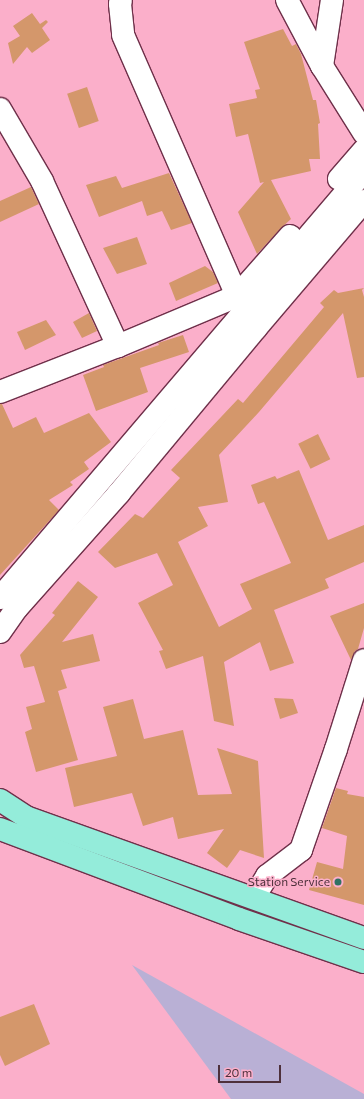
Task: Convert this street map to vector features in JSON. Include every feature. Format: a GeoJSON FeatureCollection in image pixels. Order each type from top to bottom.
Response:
{"type":"FeatureCollection","features":[{"type":"Feature","properties":{"kind":"main road"},"geometry":{"type":"LineString","coordinates":[[0,800],[26,817],[254,897],[364,938]]}},
{"type":"Feature","properties":{"kind":"main road"},"geometry":{"type":"LineString","coordinates":[[0,829],[239,919],[364,962]]}},
{"type":"Feature","properties":{"kind":"street"},"geometry":{"type":"LineString","coordinates":[[121,0],[120,4],[123,35],[241,304]]}},
{"type":"Feature","properties":{"kind":"street"},"geometry":{"type":"LineString","coordinates":[[287,0],[322,66],[364,133]]}},
{"type":"Feature","properties":{"kind":"street"},"geometry":{"type":"LineString","coordinates":[[322,66],[332,0]]}},
{"type":"Feature","properties":{"kind":"street"},"geometry":{"type":"LineString","coordinates":[[0,109],[42,181],[118,346]]}},
{"type":"Feature","properties":{"kind":"street"},"geometry":{"type":"LineString","coordinates":[[0,598],[241,304],[364,150]]}},
{"type":"Feature","properties":{"kind":"street"},"geometry":{"type":"LineString","coordinates":[[0,392],[118,346],[241,304],[364,171]]}},
{"type":"Feature","properties":{"kind":"street"},"geometry":{"type":"LineString","coordinates":[[0,632],[17,608],[119,493],[364,201]]}},
{"type":"Feature","properties":{"kind":"street"},"geometry":{"type":"LineString","coordinates":[[254,897],[267,876],[301,850],[364,660]]}},
{"type":"Feature","properties":{"kind":"shaded area"},"geometry":{"type":"Polygon","coordinates":[[[132,965],[364,1094],[364,1099],[231,1099],[132,965]]]}},
{"type":"Feature","properties":{"kind":"building"},"geometry":{"type":"Polygon","coordinates":[[[32,13],[40,24],[46,20],[48,22],[42,28],[50,40],[32,53],[27,47],[13,64],[8,43],[20,36],[13,26],[32,13]]]}},
{"type":"Feature","properties":{"kind":"building"},"geometry":{"type":"Polygon","coordinates":[[[283,29],[292,46],[296,44],[301,54],[313,100],[316,100],[320,123],[318,124],[320,159],[309,159],[311,171],[271,180],[291,219],[257,254],[238,212],[264,182],[260,183],[248,134],[236,137],[229,104],[257,98],[255,90],[260,89],[244,42],[283,29]]]}},
{"type":"Feature","properties":{"kind":"building"},"geometry":{"type":"Polygon","coordinates":[[[87,87],[99,121],[79,128],[67,94],[87,87]]]}},
{"type":"Feature","properties":{"kind":"building"},"geometry":{"type":"Polygon","coordinates":[[[169,173],[192,223],[171,230],[162,211],[147,216],[142,201],[99,217],[86,185],[116,176],[122,188],[169,173]]]}},
{"type":"Feature","properties":{"kind":"building"},"geometry":{"type":"Polygon","coordinates":[[[31,187],[39,204],[0,222],[0,201],[31,187]]]}},
{"type":"Feature","properties":{"kind":"building"},"geometry":{"type":"Polygon","coordinates":[[[137,237],[147,264],[117,274],[103,248],[137,237]]]}},
{"type":"Feature","properties":{"kind":"building"},"geometry":{"type":"Polygon","coordinates":[[[205,266],[213,272],[218,283],[176,301],[169,283],[205,266]]]}},
{"type":"Feature","properties":{"kind":"building"},"geometry":{"type":"Polygon","coordinates":[[[364,288],[362,290],[364,297],[364,377],[357,378],[343,313],[259,412],[219,455],[228,502],[198,507],[208,526],[178,542],[219,627],[252,609],[240,584],[291,563],[264,502],[258,504],[251,485],[275,476],[277,479],[299,470],[328,540],[364,525],[364,562],[325,579],[329,588],[274,610],[294,663],[270,671],[260,642],[224,662],[234,726],[214,721],[203,656],[166,669],[159,651],[163,650],[138,603],[173,585],[157,553],[115,568],[98,552],[135,514],[143,518],[180,478],[171,470],[238,399],[243,403],[324,307],[320,303],[334,290],[338,293],[364,288]]]}},
{"type":"Feature","properties":{"kind":"building"},"geometry":{"type":"Polygon","coordinates":[[[89,313],[97,331],[82,338],[73,322],[89,313]]]}},
{"type":"Feature","properties":{"kind":"building"},"geometry":{"type":"Polygon","coordinates":[[[46,320],[56,335],[25,350],[17,332],[46,320]]]}},
{"type":"Feature","properties":{"kind":"building"},"geometry":{"type":"Polygon","coordinates":[[[183,335],[189,352],[140,368],[148,392],[96,411],[83,375],[104,367],[103,365],[159,345],[158,343],[183,335]]]}},
{"type":"Feature","properties":{"kind":"building"},"geometry":{"type":"Polygon","coordinates":[[[0,404],[2,404],[13,428],[36,417],[44,433],[89,413],[111,442],[84,462],[89,469],[70,482],[73,485],[49,500],[59,510],[0,575],[0,404]]]}},
{"type":"Feature","properties":{"kind":"building"},"geometry":{"type":"Polygon","coordinates":[[[318,434],[330,459],[311,469],[298,444],[318,434]]]}},
{"type":"Feature","properties":{"kind":"building"},"geometry":{"type":"Polygon","coordinates":[[[78,581],[98,597],[62,642],[93,634],[100,661],[61,670],[67,688],[58,691],[78,760],[36,772],[25,732],[32,729],[26,707],[45,702],[34,666],[24,668],[20,655],[55,615],[52,613],[78,581]]]}},
{"type":"Feature","properties":{"kind":"building"},"geometry":{"type":"Polygon","coordinates":[[[364,603],[364,628],[358,649],[355,651],[351,660],[330,616],[364,603]]]}},
{"type":"Feature","properties":{"kind":"building"},"geometry":{"type":"Polygon","coordinates":[[[274,698],[293,699],[298,713],[280,719],[274,698]]]}},
{"type":"Feature","properties":{"kind":"building"},"geometry":{"type":"Polygon","coordinates":[[[133,699],[144,739],[183,730],[198,795],[232,794],[217,748],[258,761],[264,858],[240,850],[227,868],[207,853],[224,829],[178,839],[173,817],[143,826],[132,793],[74,807],[65,768],[117,756],[103,707],[133,699]]]}},
{"type":"Feature","properties":{"kind":"building"},"geometry":{"type":"Polygon","coordinates":[[[336,788],[348,791],[347,794],[364,797],[364,905],[309,890],[317,862],[343,869],[347,836],[322,828],[336,788]]]}},
{"type":"Feature","properties":{"kind":"building"},"geometry":{"type":"Polygon","coordinates":[[[34,1004],[50,1044],[5,1066],[0,1055],[0,1017],[34,1004]]]}},
{"type":"Feature","properties":{"kind":"place","name":"Station Service"},"geometry":{"type":"Point","coordinates":[338,882]}}]}
